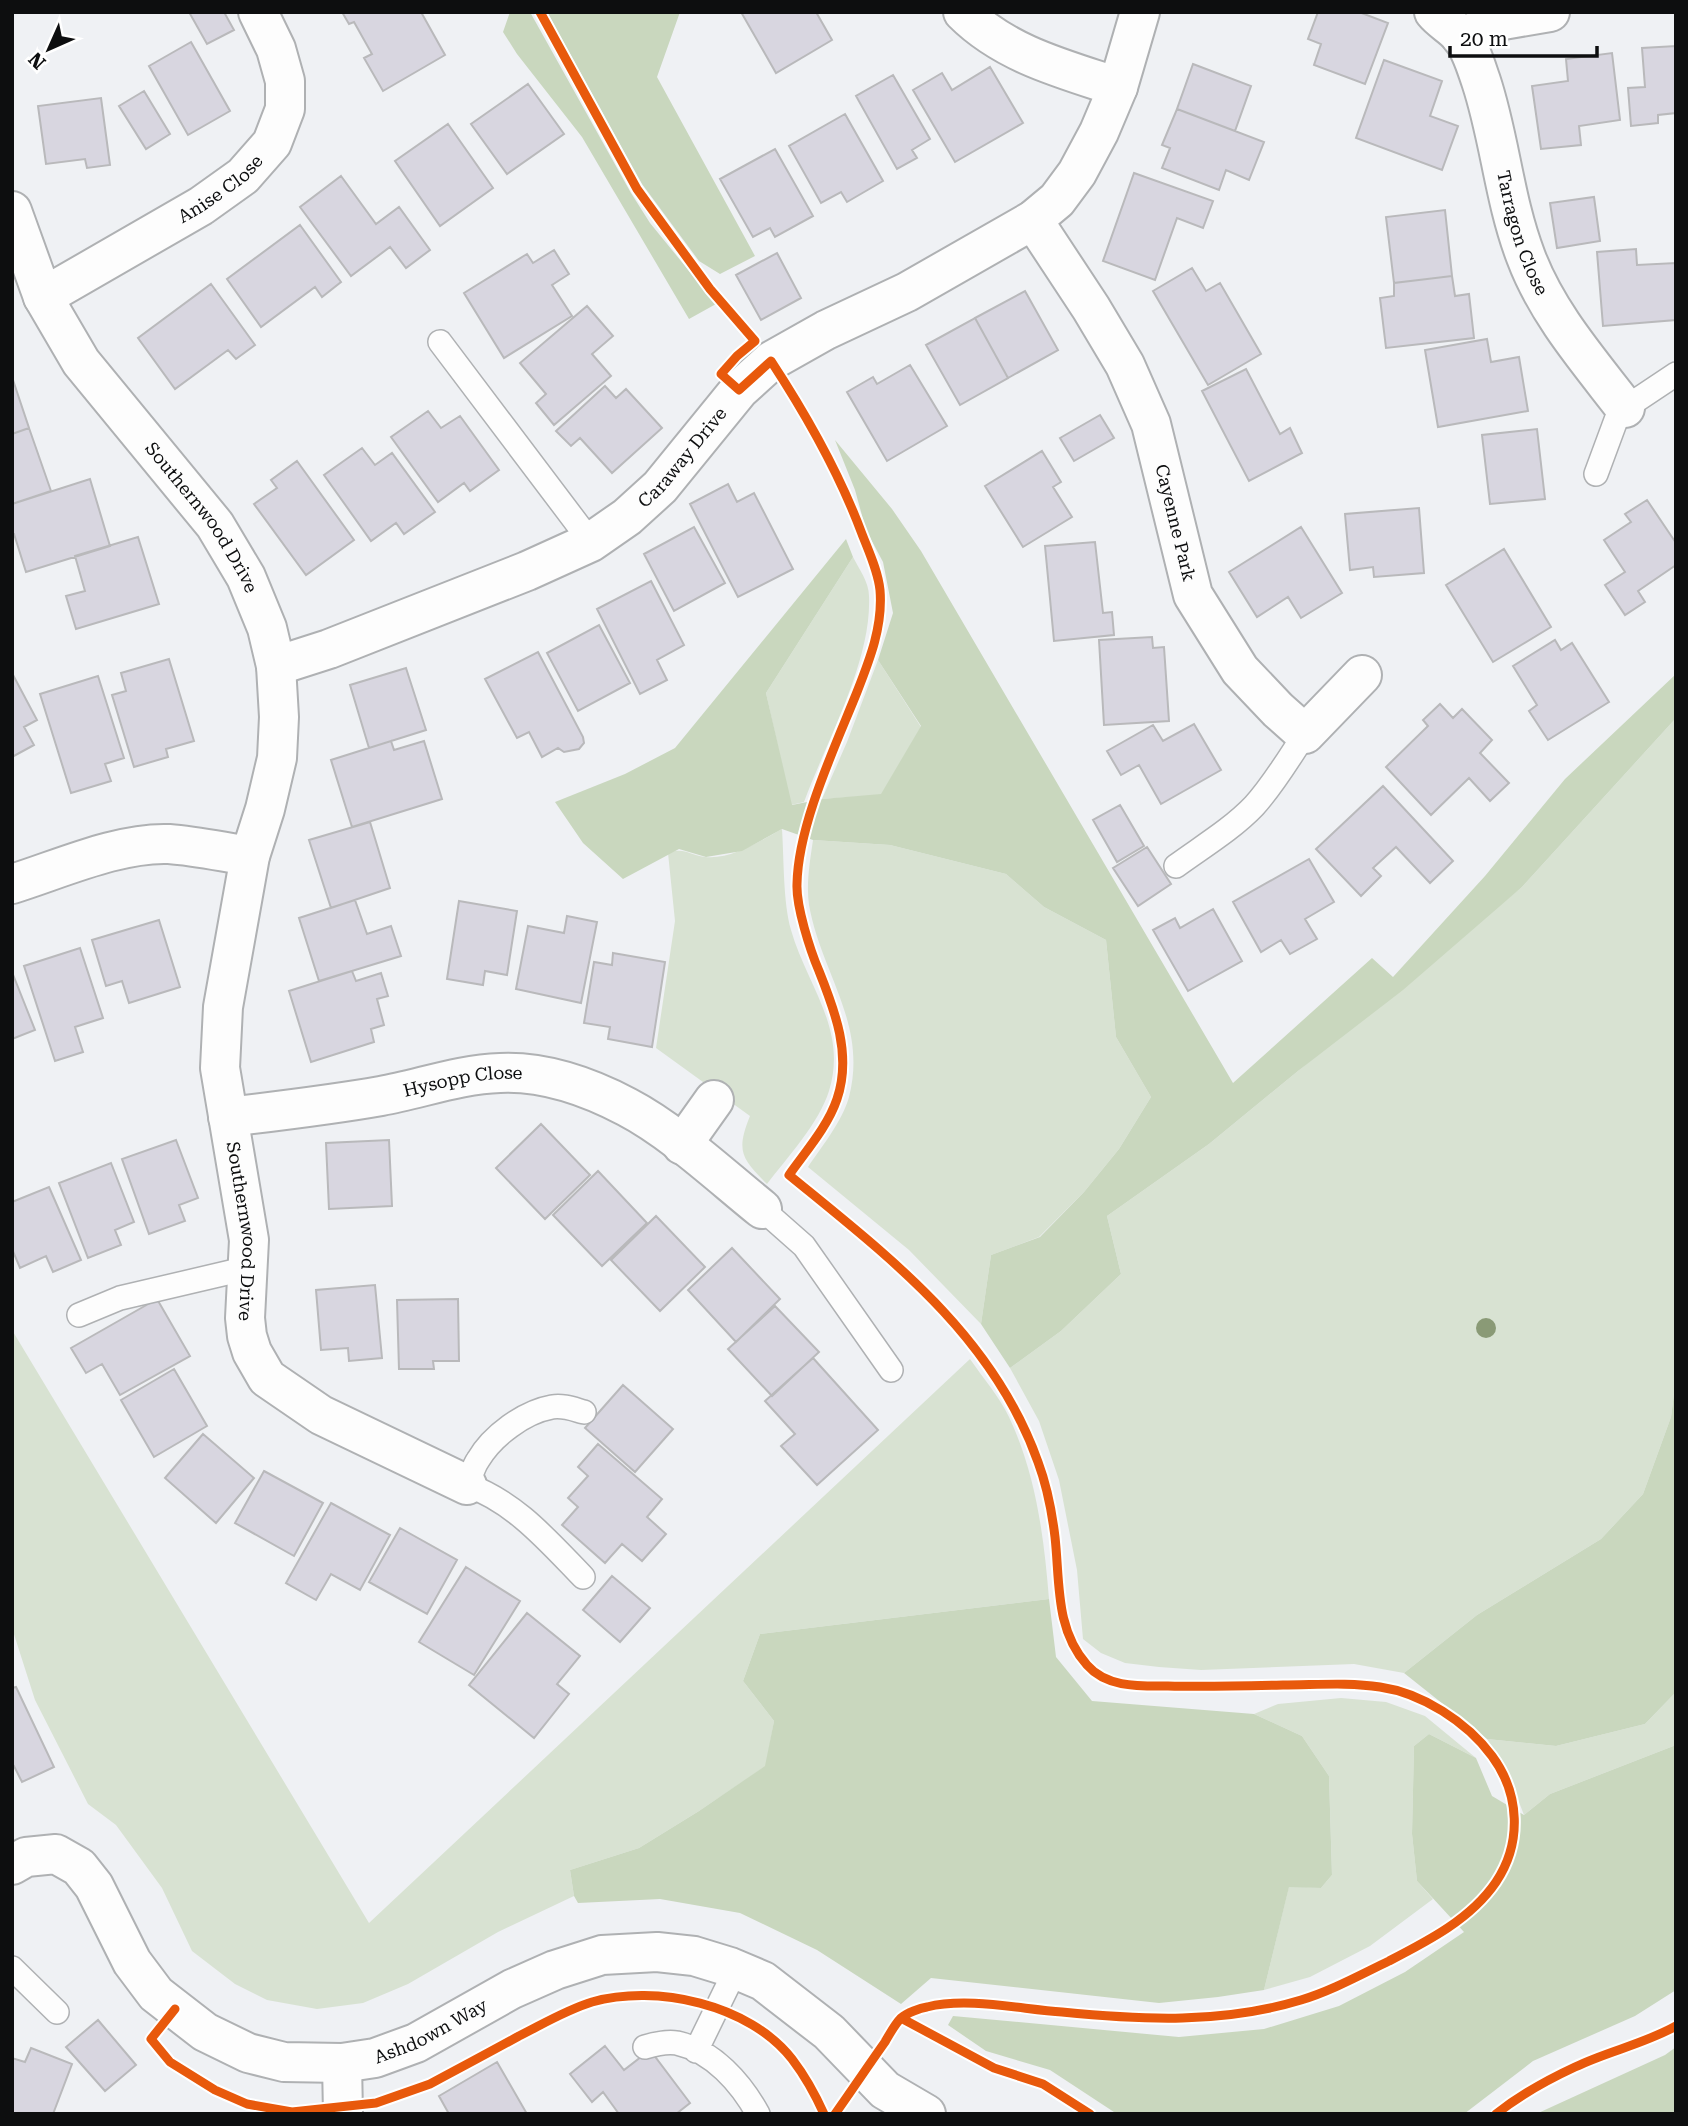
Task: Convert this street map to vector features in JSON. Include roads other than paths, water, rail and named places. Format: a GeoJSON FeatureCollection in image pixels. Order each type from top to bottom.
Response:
{"type":"FeatureCollection","features":[{"type":"Feature","properties":{"kind":"street","name":"Anise Close"},"geometry":{"type":"LineString","coordinates":[[43,298],[201,206],[243,176],[272,143],[285,109],[285,81],[276,49],[258,12]]}},
{"type":"Feature","properties":{"kind":"street"},"geometry":{"type":"LineString","coordinates":[[963,12],[990,35],[1029,57],[1118,88]]}},
{"type":"Feature","properties":{"kind":"street","name":"Caraway Drive"},"geometry":{"type":"LineString","coordinates":[[276,666],[329,649],[527,571],[591,542],[628,517],[660,487],[739,390],[771,361],[826,330],[907,292],[1033,220],[1057,200],[1077,173],[1099,132],[1118,88],[1140,12]]}},
{"type":"Feature","properties":{"kind":"street","name":"Tarragon Close"},"geometry":{"type":"LineString","coordinates":[[1447,24],[1503,20],[1550,12]]}},
{"type":"Feature","properties":{"kind":"street","name":"Tarragon Close"},"geometry":{"type":"LineString","coordinates":[[1447,24],[1476,66],[1491,111],[1513,218],[1526,258],[1546,300],[1565,329],[1625,408]]}},
{"type":"Feature","properties":{"kind":"street","name":"Southernwood Drive"},"geometry":{"type":"LineString","coordinates":[[12,211],[43,298],[82,362],[215,525],[246,577],[267,628],[276,666],[279,717],[277,758],[250,856],[223,1007],[220,1068],[249,1240],[245,1318],[247,1336],[258,1366],[267,1378],[321,1415],[467,1485]]}},
{"type":"Feature","properties":{"kind":"street","name":"Cayenne Park"},"geometry":{"type":"LineString","coordinates":[[1033,220],[1125,365],[1151,424],[1194,595],[1240,670],[1305,734]]}},
{"type":"Feature","properties":{"kind":"street"},"geometry":{"type":"LineString","coordinates":[[1305,734],[1363,675]]}},
{"type":"Feature","properties":{"kind":"street"},"geometry":{"type":"LineString","coordinates":[[12,884],[98,856],[142,846],[168,844],[250,856]]}},
{"type":"Feature","properties":{"kind":"street","name":"Hysopp Close"},"geometry":{"type":"LineString","coordinates":[[228,1117],[383,1096],[442,1082],[500,1073],[549,1077],[628,1107],[682,1145],[762,1209]]}},
{"type":"Feature","properties":{"kind":"street"},"geometry":{"type":"LineString","coordinates":[[682,1145],[714,1100]]}},
{"type":"Feature","properties":{"kind":"street","name":"Ashdown Way"},"geometry":{"type":"LineString","coordinates":[[12,1865],[26,1857],[56,1854],[79,1867],[94,1886],[132,1962],[156,1994],[205,2032],[248,2053],[284,2062],[342,2063],[375,2058],[416,2043],[512,1989],[555,1970],[602,1955],[657,1952],[694,1956],[763,1981],[829,2032],[891,2102],[926,2114]]}},
{"type":"Feature","properties":{"kind":"street"},"geometry":{"type":"LineString","coordinates":[[342,2063],[343,2114]]}},
{"type":"Feature","properties":{"kind":"lane"},"geometry":{"type":"LineString","coordinates":[[440,342],[591,542]]}},
{"type":"Feature","properties":{"kind":"lane"},"geometry":{"type":"LineString","coordinates":[[1596,474],[1616,420],[1625,408],[1676,374]]}},
{"type":"Feature","properties":{"kind":"lane"},"geometry":{"type":"LineString","coordinates":[[1176,866],[1227,830],[1253,807],[1305,734]]}},
{"type":"Feature","properties":{"kind":"lane","name":"Hysopp Close"},"geometry":{"type":"LineString","coordinates":[[762,1209],[804,1246],[891,1370]]}},
{"type":"Feature","properties":{"kind":"lane"},"geometry":{"type":"LineString","coordinates":[[79,1315],[120,1298],[248,1268]]}},
{"type":"Feature","properties":{"kind":"lane"},"geometry":{"type":"LineString","coordinates":[[583,1577],[537,1529],[505,1503],[467,1485],[477,1460],[492,1441],[522,1419],[552,1407],[566,1406],[584,1412]]}},
{"type":"Feature","properties":{"kind":"lane"},"geometry":{"type":"LineString","coordinates":[[12,1968],[57,2012]]}},
{"type":"Feature","properties":{"kind":"lane"},"geometry":{"type":"LineString","coordinates":[[696,2051],[736,1969]]}},
{"type":"Feature","properties":{"kind":"lane"},"geometry":{"type":"LineString","coordinates":[[645,2047],[660,2043],[677,2043],[722,2066],[758,2114]]}}]}
